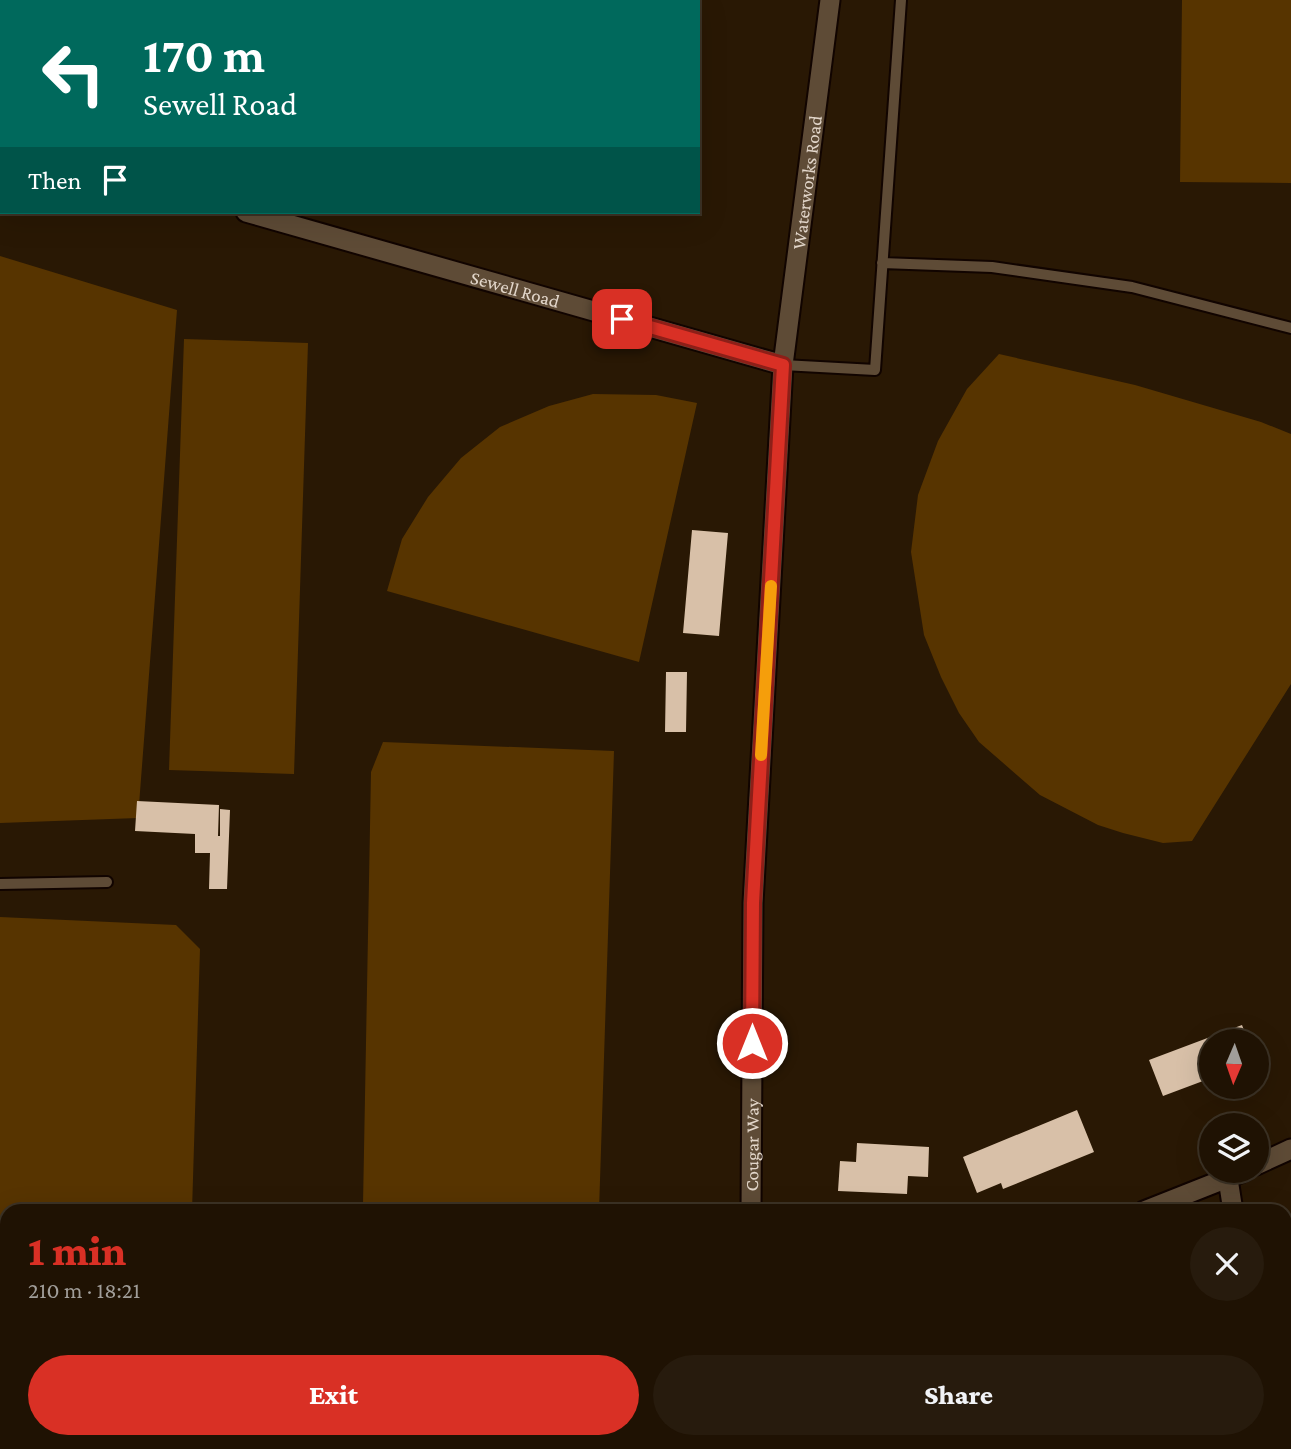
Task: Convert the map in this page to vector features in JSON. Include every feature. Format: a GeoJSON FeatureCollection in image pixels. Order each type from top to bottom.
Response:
{"type":"FeatureCollection","features":[{"type":"Feature","properties":{"kind":"street","name":"Waterworks Road"},"geometry":{"type":"LineString","coordinates":[[783,365],[830,0]]}},
{"type":"Feature","properties":{"kind":"street","name":"Sewell Road"},"geometry":{"type":"LineString","coordinates":[[253,214],[783,365]]}},
{"type":"Feature","properties":{"kind":"street","name":"Cougar Way"},"geometry":{"type":"LineString","coordinates":[[751,1204],[753,903],[783,365]]}},
{"type":"Feature","properties":{"kind":"street"},"geometry":{"type":"LineString","coordinates":[[1269,1159],[1291,1149]]}},
{"type":"Feature","properties":{"kind":"street"},"geometry":{"type":"LineString","coordinates":[[1162,1204],[1216,1183]]}},
{"type":"Feature","properties":{"kind":"street"},"geometry":{"type":"LineString","coordinates":[[1234,1204],[1236,1183]]}},
{"type":"Feature","properties":{"kind":"lane"},"geometry":{"type":"LineString","coordinates":[[783,365],[875,370],[901,0]]}},
{"type":"Feature","properties":{"kind":"lane"},"geometry":{"type":"LineString","coordinates":[[882,263],[992,267],[1132,287],[1291,328]]}},
{"type":"Feature","properties":{"kind":"lane"},"geometry":{"type":"LineString","coordinates":[[0,884],[107,882]]}},
{"type":"Feature","properties":{"kind":"shaded area"},"geometry":{"type":"Polygon","coordinates":[[[1182,0],[1291,0],[1291,183],[1180,182],[1182,0]]]}},
{"type":"Feature","properties":{"kind":"shaded area"},"geometry":{"type":"Polygon","coordinates":[[[0,256],[177,310],[138,818],[0,823],[0,256]]]}},
{"type":"Feature","properties":{"kind":"shaded area"},"geometry":{"type":"Polygon","coordinates":[[[184,339],[308,343],[294,774],[169,770],[184,339]]]}},
{"type":"Feature","properties":{"kind":"shaded area"},"geometry":{"type":"Polygon","coordinates":[[[999,354],[1135,385],[1261,422],[1291,434],[1291,684],[1192,841],[1163,843],[1123,833],[1098,825],[1040,795],[979,742],[959,713],[924,635],[911,552],[918,495],[938,441],[967,389],[999,354]]]}},
{"type":"Feature","properties":{"kind":"shaded area"},"geometry":{"type":"Polygon","coordinates":[[[593,394],[656,395],[697,403],[639,662],[387,591],[402,539],[428,497],[461,458],[500,427],[549,406],[593,394]]]}},
{"type":"Feature","properties":{"kind":"shaded area"},"geometry":{"type":"Polygon","coordinates":[[[383,742],[614,751],[599,1204],[363,1204],[371,772],[383,742]]]}},
{"type":"Feature","properties":{"kind":"shaded area"},"geometry":{"type":"Polygon","coordinates":[[[0,917],[176,925],[200,949],[192,1204],[0,1204],[0,917]]]}},
{"type":"Feature","properties":{"kind":"building"},"geometry":{"type":"Polygon","coordinates":[[[692,530],[728,533],[719,636],[683,633],[692,530]]]}},
{"type":"Feature","properties":{"kind":"building"},"geometry":{"type":"Polygon","coordinates":[[[666,672],[687,672],[686,732],[665,732],[666,672]]]}},
{"type":"Feature","properties":{"kind":"building"},"geometry":{"type":"Polygon","coordinates":[[[137,801],[219,805],[218,836],[220,809],[230,810],[227,889],[209,889],[210,853],[195,853],[195,834],[135,831],[137,801]]]}},
{"type":"Feature","properties":{"kind":"building"},"geometry":{"type":"Polygon","coordinates":[[[1199,1041],[1199,1082],[1163,1096],[1149,1060],[1199,1041]]]}},
{"type":"Feature","properties":{"kind":"building"},"geometry":{"type":"Polygon","coordinates":[[[1077,1110],[1094,1152],[1003,1189],[1001,1183],[977,1193],[963,1157],[1077,1110]]]}},
{"type":"Feature","properties":{"kind":"building"},"geometry":{"type":"Polygon","coordinates":[[[857,1143],[929,1147],[928,1177],[908,1176],[907,1194],[838,1191],[840,1161],[856,1162],[857,1143]]]}},
{"type":"Feature","properties":{"kind":"slow traffic"},"geometry":{"type":"LineString","coordinates":[[761,755],[771,586]]}},
{"type":"Feature","properties":{"kind":"route"},"geometry":{"type":"LineString","coordinates":[[622,319],[783,365],[753,903],[752,1043]]}}]}
